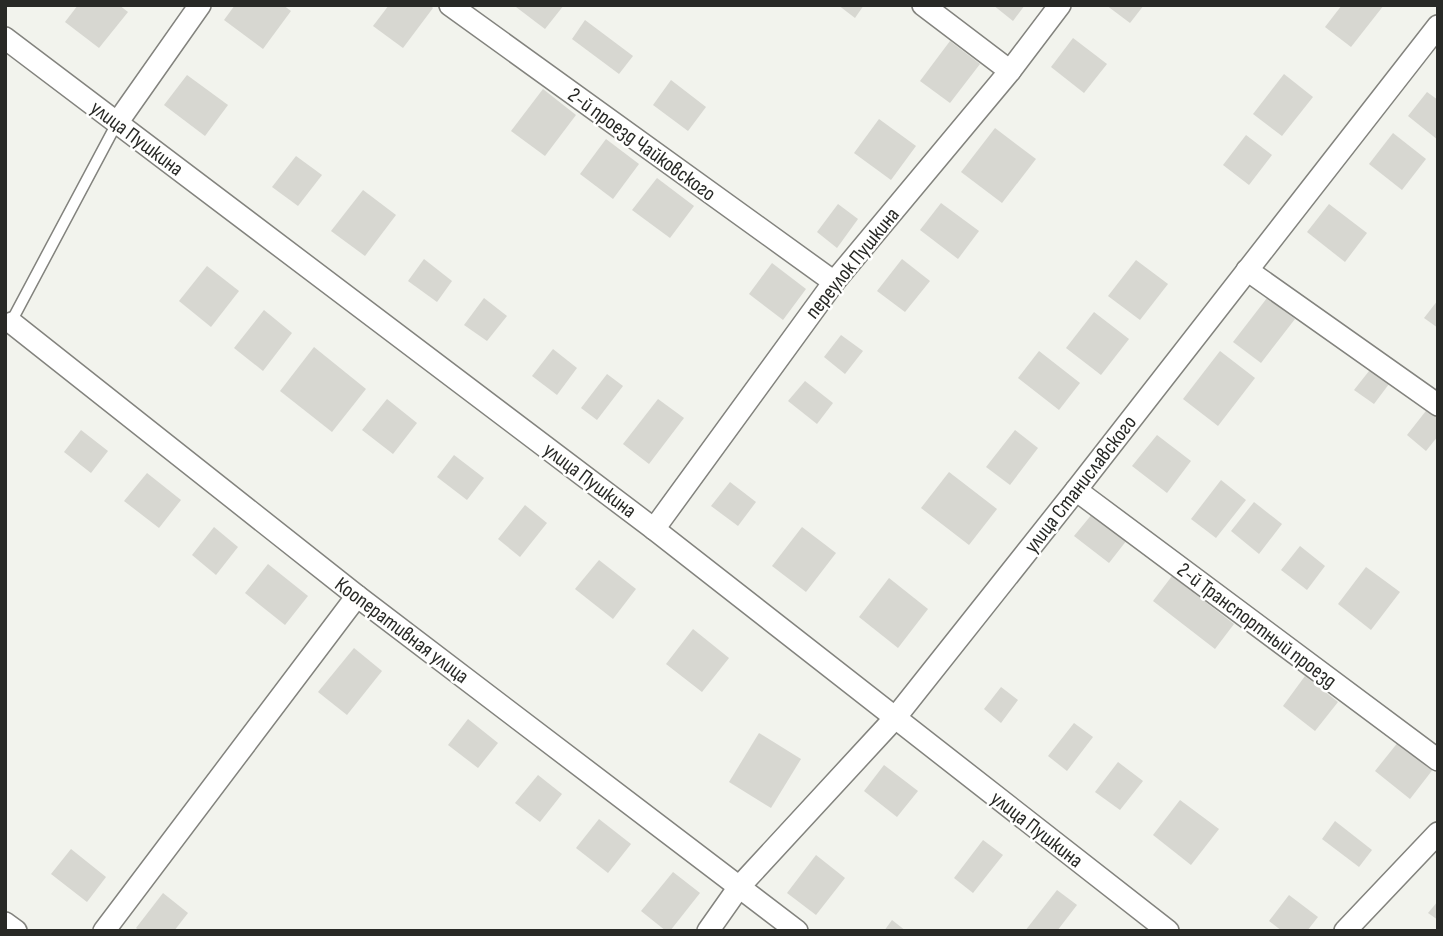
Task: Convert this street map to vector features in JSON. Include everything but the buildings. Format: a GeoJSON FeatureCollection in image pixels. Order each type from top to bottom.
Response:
{"type":"FeatureCollection","features":[{"type":"Feature","properties":{"kind":"street"},"geometry":{"type":"LineString","coordinates":[[117,123],[200,5]]}},
{"type":"Feature","properties":{"kind":"street","name":"2-й проезд Чайковского"},"geometry":{"type":"LineString","coordinates":[[450,5],[834,282]]}},
{"type":"Feature","properties":{"kind":"street"},"geometry":{"type":"LineString","coordinates":[[923,5],[1010,71]]}},
{"type":"Feature","properties":{"kind":"street","name":"переулок Пушкина"},"geometry":{"type":"LineString","coordinates":[[654,529],[834,282],[1010,71],[1060,5]]}},
{"type":"Feature","properties":{"kind":"street","name":"улица Станиславского"},"geometry":{"type":"LineString","coordinates":[[708,931],[739,887],[895,718],[1438,26]]}},
{"type":"Feature","properties":{"kind":"street","name":"улица Пушкина"},"geometry":{"type":"LineString","coordinates":[[5,38],[654,529],[1168,931]]}},
{"type":"Feature","properties":{"kind":"street"},"geometry":{"type":"LineString","coordinates":[[1247,270],[1438,405]]}},
{"type":"Feature","properties":{"kind":"street","name":"Кооперативная улица"},"geometry":{"type":"LineString","coordinates":[[8,325],[356,596],[797,931]]}},
{"type":"Feature","properties":{"kind":"street","name":"2-й Транспортный проезд"},"geometry":{"type":"LineString","coordinates":[[1076,490],[1438,760]]}},
{"type":"Feature","properties":{"kind":"street"},"geometry":{"type":"LineString","coordinates":[[104,931],[356,596]]}},
{"type":"Feature","properties":{"kind":"street"},"geometry":{"type":"LineString","coordinates":[[1345,931],[1438,833]]}},
{"type":"Feature","properties":{"kind":"street"},"geometry":{"type":"LineString","coordinates":[[5,923],[16,931]]}},
{"type":"Feature","properties":{"kind":"lane"},"geometry":{"type":"LineString","coordinates":[[8,325],[117,123]]}}]}
